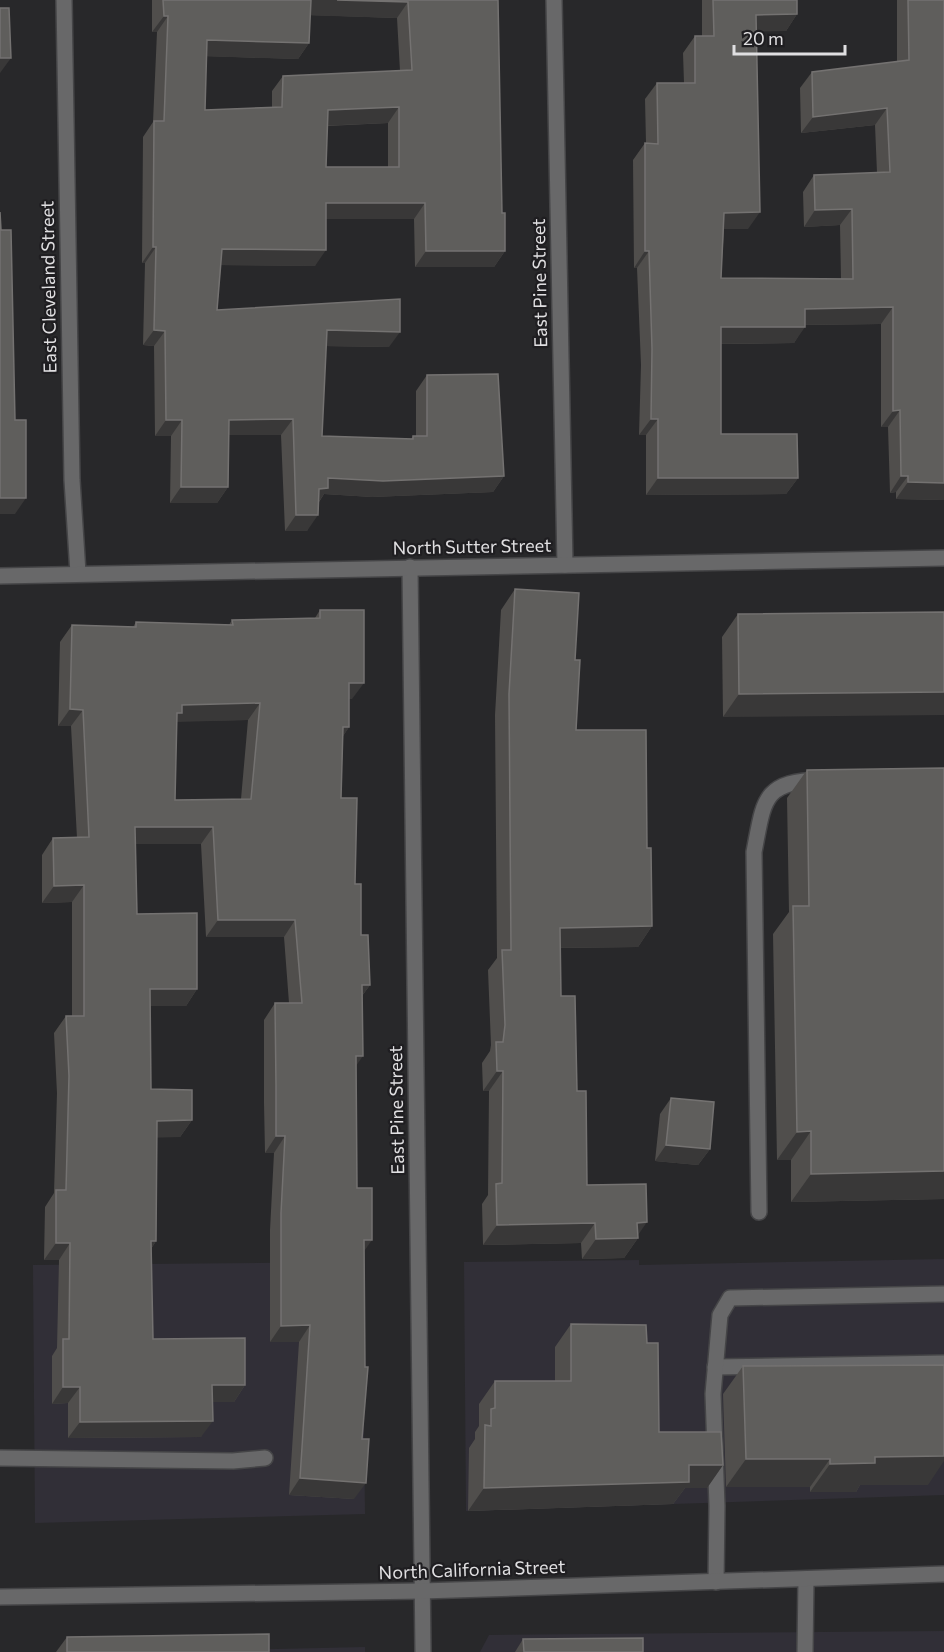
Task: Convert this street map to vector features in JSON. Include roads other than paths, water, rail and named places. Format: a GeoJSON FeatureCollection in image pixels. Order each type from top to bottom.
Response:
{"type":"FeatureCollection","features":[{"type":"Feature","properties":{"kind":"street","name":"East Cleveland Street"},"geometry":{"type":"LineString","coordinates":[[64,0],[72,480],[78,573]]}},
{"type":"Feature","properties":{"kind":"street","name":"East Pine Street"},"geometry":{"type":"LineString","coordinates":[[554,0],[564,565]]}},
{"type":"Feature","properties":{"kind":"street","name":"North Sutter Street"},"geometry":{"type":"LineString","coordinates":[[0,576],[944,558]]}},
{"type":"Feature","properties":{"kind":"street","name":"East Pine Street"},"geometry":{"type":"LineString","coordinates":[[410,567],[423,1652]]}},
{"type":"Feature","properties":{"kind":"street"},"geometry":{"type":"LineString","coordinates":[[759,1212],[754,852],[762,811],[773,790],[794,780],[840,780]]}},
{"type":"Feature","properties":{"kind":"street"},"geometry":{"type":"LineString","coordinates":[[716,1582],[715,1367],[720,1315],[730,1299],[944,1294]]}},
{"type":"Feature","properties":{"kind":"street"},"geometry":{"type":"LineString","coordinates":[[715,1367],[944,1363]]}},
{"type":"Feature","properties":{"kind":"street"},"geometry":{"type":"LineString","coordinates":[[0,1458],[233,1461],[265,1458]]}},
{"type":"Feature","properties":{"kind":"street","name":"North California Street"},"geometry":{"type":"LineString","coordinates":[[0,1597],[422,1591],[944,1574]]}},
{"type":"Feature","properties":{"kind":"street"},"geometry":{"type":"LineString","coordinates":[[805,1652],[806,1579]]}}]}
